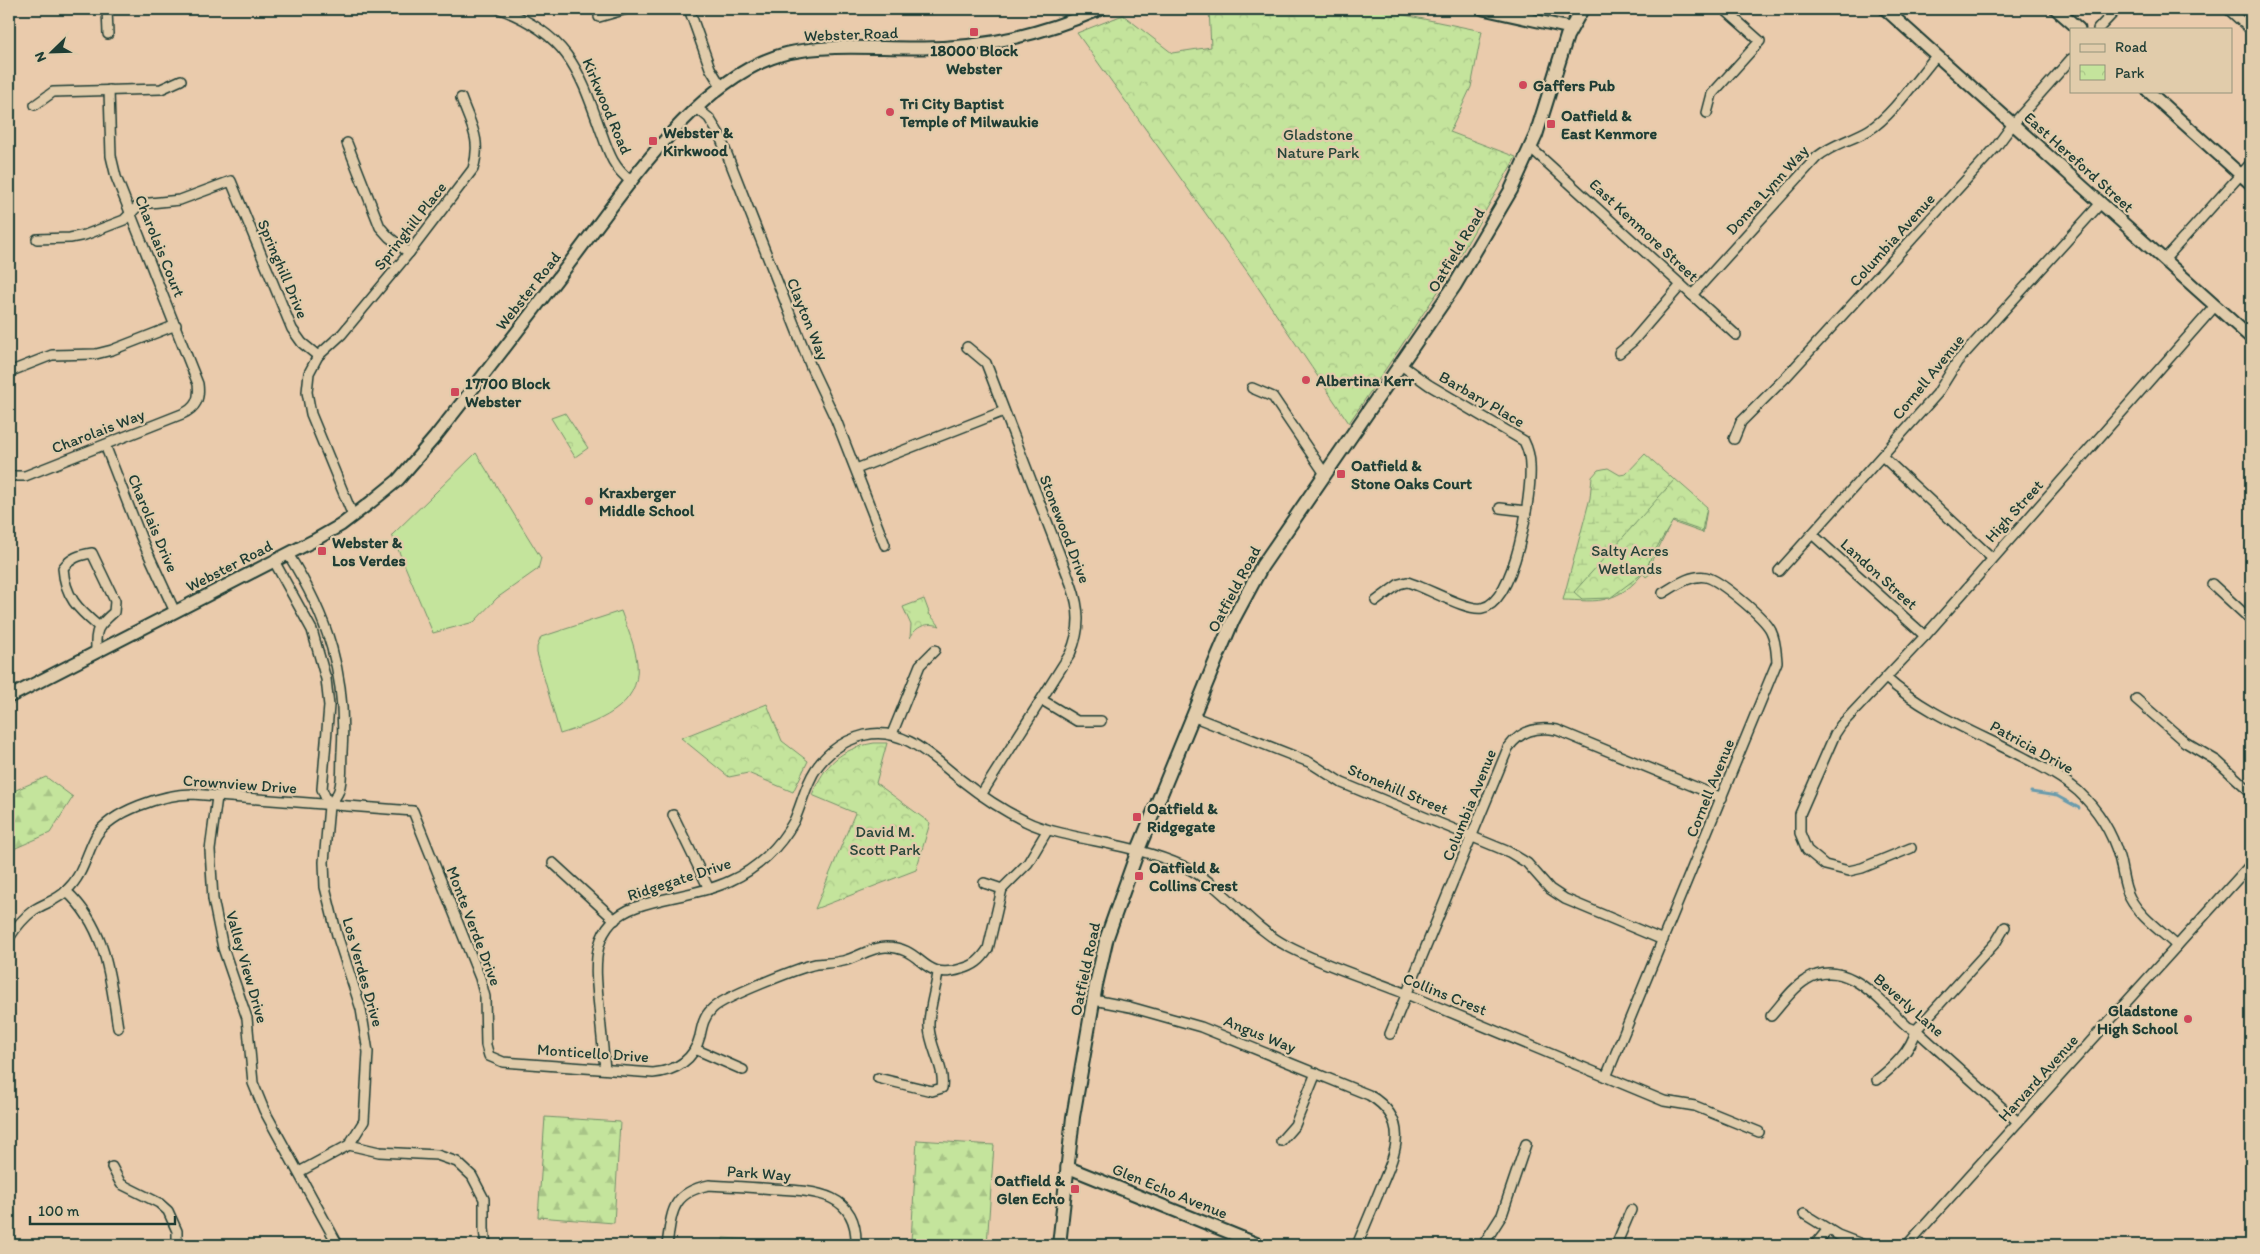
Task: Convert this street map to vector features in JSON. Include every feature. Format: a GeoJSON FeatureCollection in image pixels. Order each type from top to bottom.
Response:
{"type":"FeatureCollection","features":[{"type":"Feature","properties":{"kind":"main road","name":"Oatfield Road"},"geometry":{"type":"LineString","coordinates":[[1059,1245],[1073,1117],[1094,1000],[1114,914],[1192,716],[1233,620],[1254,580],[1460,278],[1511,190],[1531,148],[1570,28],[1582,9]]}},
{"type":"Feature","properties":{"kind":"street"},"geometry":{"type":"LineString","coordinates":[[108,9],[108,34]]}},
{"type":"Feature","properties":{"kind":"street","name":"Kirkwood Road"},"geometry":{"type":"LineString","coordinates":[[502,9],[544,32],[563,48],[582,79],[612,161],[622,175],[632,182]]}},
{"type":"Feature","properties":{"kind":"street"},"geometry":{"type":"LineString","coordinates":[[599,16],[627,9]]}},
{"type":"Feature","properties":{"kind":"street"},"geometry":{"type":"LineString","coordinates":[[689,9],[710,68],[722,86]]}},
{"type":"Feature","properties":{"kind":"street","name":"Webster Road"},"geometry":{"type":"LineString","coordinates":[[9,697],[288,554],[353,516],[398,480],[435,438],[632,182],[697,108],[722,86],[757,63],[789,53],[816,50],[940,48],[987,44],[1043,32],[1102,9]]}},
{"type":"Feature","properties":{"kind":"street"},"geometry":{"type":"LineString","coordinates":[[1483,9],[1551,22],[1570,28]]}},
{"type":"Feature","properties":{"kind":"street"},"geometry":{"type":"LineString","coordinates":[[1706,113],[1712,94],[1760,41],[1724,9]]}},
{"type":"Feature","properties":{"kind":"street","name":"East Hereford Street"},"geometry":{"type":"LineString","coordinates":[[1885,9],[2251,338]]}},
{"type":"Feature","properties":{"kind":"street"},"geometry":{"type":"LineString","coordinates":[[2056,9],[2078,28]]}},
{"type":"Feature","properties":{"kind":"street"},"geometry":{"type":"LineString","coordinates":[[2099,28],[2116,9]]}},
{"type":"Feature","properties":{"kind":"street"},"geometry":{"type":"LineString","coordinates":[[2228,9],[2251,30]]}},
{"type":"Feature","properties":{"kind":"street","name":"Donna Lynn Way"},"geometry":{"type":"LineString","coordinates":[[1692,295],[1817,157],[1827,148],[1869,130],[1883,120],[1937,55]]}},
{"type":"Feature","properties":{"kind":"street","name":"Columbia Avenue"},"geometry":{"type":"LineString","coordinates":[[1734,439],[1741,422],[1787,376],[1996,147],[2013,124],[2070,60]]}},
{"type":"Feature","properties":{"kind":"street"},"geometry":{"type":"LineString","coordinates":[[35,105],[53,92],[161,89],[181,80]]}},
{"type":"Feature","properties":{"kind":"street","name":"Charolais Court"},"geometry":{"type":"LineString","coordinates":[[109,90],[111,156],[116,176],[132,212],[198,384],[198,400],[194,408]]}},
{"type":"Feature","properties":{"kind":"street"},"geometry":{"type":"LineString","coordinates":[[2149,92],[2251,184]]}},
{"type":"Feature","properties":{"kind":"street","name":"Springhill Place"},"geometry":{"type":"LineString","coordinates":[[318,356],[342,334],[409,253],[473,169],[478,154],[478,142],[460,98]]}},
{"type":"Feature","properties":{"kind":"street","name":"Clayton Way"},"geometry":{"type":"LineString","coordinates":[[697,108],[709,118],[719,134],[885,545]]}},
{"type":"Feature","properties":{"kind":"street"},"geometry":{"type":"LineString","coordinates":[[347,143],[380,227],[409,253]]}},
{"type":"Feature","properties":{"kind":"street","name":"East Kenmore Street"},"geometry":{"type":"LineString","coordinates":[[1531,148],[1736,334]]}},
{"type":"Feature","properties":{"kind":"street"},"geometry":{"type":"LineString","coordinates":[[2164,260],[2251,163]]}},
{"type":"Feature","properties":{"kind":"street","name":"Springhill Drive"},"geometry":{"type":"LineString","coordinates":[[132,212],[140,204],[180,200],[231,181],[292,329],[302,343],[318,356]]}},
{"type":"Feature","properties":{"kind":"street","name":"Cornell Avenue"},"geometry":{"type":"LineString","coordinates":[[1779,570],[1937,394],[1957,362],[2101,203]]}},
{"type":"Feature","properties":{"kind":"street"},"geometry":{"type":"LineString","coordinates":[[37,239],[70,238],[85,235],[124,220],[132,212]]}},
{"type":"Feature","properties":{"kind":"street"},"geometry":{"type":"LineString","coordinates":[[1619,353],[1633,341],[1681,285]]}},
{"type":"Feature","properties":{"kind":"street","name":"High Street"},"geometry":{"type":"LineString","coordinates":[[1911,848],[1862,868],[1849,870],[1825,865],[1807,850],[1800,832],[1800,814],[1835,734],[1841,725],[1925,636],[2215,306]]}},
{"type":"Feature","properties":{"kind":"street"},"geometry":{"type":"LineString","coordinates":[[9,372],[52,355],[96,354],[112,350],[176,325]]}},
{"type":"Feature","properties":{"kind":"street","name":"Stonewood Drive"},"geometry":{"type":"LineString","coordinates":[[967,347],[986,363],[1071,584],[1079,614],[1076,636],[1070,654],[981,794]]}},
{"type":"Feature","properties":{"kind":"street"},"geometry":{"type":"LineString","coordinates":[[318,356],[309,372],[308,403],[353,516]]}},
{"type":"Feature","properties":{"kind":"street","name":"Barbary Place"},"geometry":{"type":"LineString","coordinates":[[1376,601],[1399,584],[1407,582],[1418,584],[1472,608],[1489,606],[1498,597],[1521,543],[1531,468],[1529,453],[1524,441],[1429,385],[1401,365]]}},
{"type":"Feature","properties":{"kind":"street"},"geometry":{"type":"LineString","coordinates":[[1252,388],[1273,397],[1325,474]]}},
{"type":"Feature","properties":{"kind":"street","name":"Charolais Way"},"geometry":{"type":"LineString","coordinates":[[10,477],[25,476],[194,408]]}},
{"type":"Feature","properties":{"kind":"street"},"geometry":{"type":"LineString","coordinates":[[856,470],[1004,411]]}},
{"type":"Feature","properties":{"kind":"street","name":"Charolais Drive"},"geometry":{"type":"LineString","coordinates":[[105,445],[142,540],[175,612]]}},
{"type":"Feature","properties":{"kind":"street"},"geometry":{"type":"LineString","coordinates":[[1882,456],[1992,558]]}},
{"type":"Feature","properties":{"kind":"street"},"geometry":{"type":"LineString","coordinates":[[1500,508],[1526,511]]}},
{"type":"Feature","properties":{"kind":"street","name":"Landon Street"},"geometry":{"type":"LineString","coordinates":[[1812,534],[1925,636]]}},
{"type":"Feature","properties":{"kind":"street"},"geometry":{"type":"LineString","coordinates":[[96,652],[95,635],[98,626],[114,612],[115,601],[92,553],[79,555],[63,568],[64,580],[76,608],[98,626]]}},
{"type":"Feature","properties":{"kind":"street","name":"Los Verdes Drive"},"geometry":{"type":"LineString","coordinates":[[288,554],[312,596],[325,624],[338,667],[343,730],[339,790],[329,806]]}},
{"type":"Feature","properties":{"kind":"street","name":"Los Verdes Drive"},"geometry":{"type":"LineString","coordinates":[[274,560],[312,630],[326,679],[329,706],[322,788],[329,806],[324,862],[325,887],[334,926],[361,1009],[368,1052],[364,1122],[349,1145],[299,1172]]}},
{"type":"Feature","properties":{"kind":"street","name":"Cornell Avenue"},"geometry":{"type":"LineString","coordinates":[[1606,1077],[1722,798],[1776,662],[1776,645],[1771,630],[1720,582],[1705,577],[1691,578],[1663,593]]}},
{"type":"Feature","properties":{"kind":"street"},"geometry":{"type":"LineString","coordinates":[[2212,584],[2251,620]]}},
{"type":"Feature","properties":{"kind":"street"},"geometry":{"type":"LineString","coordinates":[[935,650],[920,665],[892,734],[930,754],[981,794],[1024,821],[1047,831],[1138,850]]}},
{"type":"Feature","properties":{"kind":"street","name":"Patricia Drive"},"geometry":{"type":"LineString","coordinates":[[1886,678],[1916,702],[2044,769],[2076,790],[2095,810],[2110,832],[2120,859],[2126,889],[2133,904],[2177,946]]}},
{"type":"Feature","properties":{"kind":"street"},"geometry":{"type":"LineString","coordinates":[[2136,699],[2185,742],[2217,761],[2251,792]]}},
{"type":"Feature","properties":{"kind":"street"},"geometry":{"type":"LineString","coordinates":[[1042,700],[1077,722],[1101,722]]}},
{"type":"Feature","properties":{"kind":"street","name":"Stonehill Street"},"geometry":{"type":"LineString","coordinates":[[1192,716],[1309,762],[1342,783],[1520,858],[1536,871],[1550,889],[1565,900],[1663,940]]}},
{"type":"Feature","properties":{"kind":"street","name":"Columbia Avenue"},"geometry":{"type":"LineString","coordinates":[[1390,1034],[1508,748],[1520,736],[1537,728],[1557,730],[1722,798]]}},
{"type":"Feature","properties":{"kind":"street","name":"Ridgegate Drive"},"geometry":{"type":"LineString","coordinates":[[606,1069],[596,961],[601,938],[615,920],[637,906],[709,889],[746,873],[774,849],[795,819],[811,777],[821,761],[831,751],[846,742],[862,736],[892,734]]}},
{"type":"Feature","properties":{"kind":"street","name":"Crownview Drive"},"geometry":{"type":"LineString","coordinates":[[9,938],[19,923],[34,910],[66,891],[77,879],[96,837],[104,825],[153,801],[176,794],[413,811]]}},
{"type":"Feature","properties":{"kind":"street","name":"Valley View Drive"},"geometry":{"type":"LineString","coordinates":[[217,797],[210,850],[213,899],[222,948],[247,1018],[252,1073],[257,1095],[338,1245]]}},
{"type":"Feature","properties":{"kind":"street","name":"Monte Verde Drive"},"geometry":{"type":"LineString","coordinates":[[413,811],[480,978],[485,996],[486,1045],[490,1056]]}},
{"type":"Feature","properties":{"kind":"street"},"geometry":{"type":"LineString","coordinates":[[673,816],[709,889]]}},
{"type":"Feature","properties":{"kind":"street"},"geometry":{"type":"LineString","coordinates":[[742,1070],[695,1049],[704,1018],[718,1003],[815,964],[843,961],[877,948],[892,947],[908,951],[938,973],[956,971],[971,966],[982,958],[992,937],[1002,889],[1028,863],[1047,831]]}},
{"type":"Feature","properties":{"kind":"street","name":"Collins Crest"},"geometry":{"type":"LineString","coordinates":[[1138,850],[1154,853],[1198,873],[1226,894],[1260,928],[1287,946],[1664,1101],[1695,1106],[1759,1132]]}},
{"type":"Feature","properties":{"kind":"street"},"geometry":{"type":"LineString","coordinates":[[553,863],[615,920]]}},
{"type":"Feature","properties":{"kind":"street","name":"Harvard Avenue"},"geometry":{"type":"LineString","coordinates":[[1907,1245],[2251,864]]}},
{"type":"Feature","properties":{"kind":"street"},"geometry":{"type":"LineString","coordinates":[[984,883],[1002,889]]}},
{"type":"Feature","properties":{"kind":"street"},"geometry":{"type":"LineString","coordinates":[[66,891],[78,902],[89,918],[105,950],[118,1028]]}},
{"type":"Feature","properties":{"kind":"street"},"geometry":{"type":"LineString","coordinates":[[1877,1080],[1889,1070],[1914,1042],[1916,1030],[1996,942],[2004,927]]}},
{"type":"Feature","properties":{"kind":"street","name":"Beverly Lane"},"geometry":{"type":"LineString","coordinates":[[1771,1016],[1798,986],[1807,980],[1816,975],[1834,972],[1843,974],[1860,983],[1908,1027],[1916,1030],[2018,1122]]}},
{"type":"Feature","properties":{"kind":"street"},"geometry":{"type":"LineString","coordinates":[[878,1078],[932,1091],[942,1088],[944,1077],[931,1040],[928,1025],[938,973]]}},
{"type":"Feature","properties":{"kind":"street","name":"Angus Way"},"geometry":{"type":"LineString","coordinates":[[1094,1000],[1130,1007],[1201,1027],[1370,1095],[1380,1102],[1387,1110],[1395,1128],[1396,1152],[1357,1245]]}},
{"type":"Feature","properties":{"kind":"street","name":"Monticello Drive"},"geometry":{"type":"LineString","coordinates":[[490,1056],[503,1062],[653,1073],[666,1072],[684,1062],[695,1049]]}},
{"type":"Feature","properties":{"kind":"street"},"geometry":{"type":"LineString","coordinates":[[1281,1141],[1295,1125],[1316,1074]]}},
{"type":"Feature","properties":{"kind":"street"},"geometry":{"type":"LineString","coordinates":[[1483,1245],[1502,1215],[1526,1144]]}},
{"type":"Feature","properties":{"kind":"street"},"geometry":{"type":"LineString","coordinates":[[349,1145],[379,1152],[426,1154],[457,1162],[472,1176],[484,1199],[486,1245]]}},
{"type":"Feature","properties":{"kind":"street"},"geometry":{"type":"LineString","coordinates":[[112,1167],[121,1184],[133,1192],[160,1203],[168,1211],[177,1231],[177,1245]]}},
{"type":"Feature","properties":{"kind":"street","name":"Glen Echo Avenue"},"geometry":{"type":"LineString","coordinates":[[1067,1167],[1260,1245]]}},
{"type":"Feature","properties":{"kind":"street","name":"Park Way"},"geometry":{"type":"LineString","coordinates":[[667,1245],[670,1218],[677,1202],[695,1188],[708,1184],[812,1191],[830,1196],[839,1202],[852,1218],[856,1245]]}},
{"type":"Feature","properties":{"kind":"street"},"geometry":{"type":"LineString","coordinates":[[1616,1245],[1631,1210]]}},
{"type":"Feature","properties":{"kind":"street"},"geometry":{"type":"LineString","coordinates":[[1804,1214],[1828,1229],[1864,1245]]}},
{"type":"Feature","properties":{"kind":"street"},"geometry":{"type":"LineString","coordinates":[[1815,1245],[1828,1229]]}},
{"type":"Feature","properties":{"kind":"green space","name":"Gladstone Nature Park"},"geometry":{"type":"Polygon","coordinates":[[[1209,9],[1375,9],[1482,31],[1471,87],[1450,132],[1516,157],[1448,277],[1349,423],[1251,277],[1077,33],[1123,15],[1172,53],[1211,47],[1209,9]]]}},
{"type":"Feature","properties":{"kind":"green space"},"geometry":{"type":"Polygon","coordinates":[[[565,413],[588,448],[575,457],[551,418],[565,413]]]}},
{"type":"Feature","properties":{"kind":"green space"},"geometry":{"type":"Polygon","coordinates":[[[476,453],[541,558],[538,569],[497,598],[474,622],[433,633],[392,535],[476,453]]]}},
{"type":"Feature","properties":{"kind":"green space"},"geometry":{"type":"Polygon","coordinates":[[[1645,454],[1707,509],[1703,533],[1672,522],[1648,567],[1631,586],[1621,593],[1604,600],[1563,600],[1590,498],[1592,477],[1598,470],[1608,468],[1620,475],[1626,474],[1645,454]]]}},
{"type":"Feature","properties":{"kind":"green space","name":"Salty Acres Wetlands"},"geometry":{"type":"Polygon","coordinates":[[[1675,479],[1707,507],[1702,531],[1673,521],[1651,557],[1647,568],[1651,573],[1646,577],[1643,573],[1610,598],[1582,599],[1574,592],[1675,479]]]}},
{"type":"Feature","properties":{"kind":"green space"},"geometry":{"type":"Polygon","coordinates":[[[924,599],[930,615],[940,626],[922,626],[915,630],[910,638],[911,625],[903,607],[924,599]]]}},
{"type":"Feature","properties":{"kind":"green space"},"geometry":{"type":"Polygon","coordinates":[[[621,611],[633,643],[637,663],[637,679],[632,692],[614,711],[601,719],[560,734],[537,653],[541,637],[621,611]]]}},
{"type":"Feature","properties":{"kind":"green space"},"geometry":{"type":"Polygon","coordinates":[[[767,704],[782,741],[808,761],[793,792],[748,773],[729,777],[681,738],[767,704]]]}},
{"type":"Feature","properties":{"kind":"green space","name":"David M. Scott Park"},"geometry":{"type":"Polygon","coordinates":[[[874,743],[887,743],[876,783],[930,823],[916,870],[815,909],[855,813],[812,795],[822,775],[835,760],[852,749],[874,743]]]}},
{"type":"Feature","properties":{"kind":"green space"},"geometry":{"type":"Polygon","coordinates":[[[46,777],[73,797],[50,833],[9,851],[9,793],[46,777]]]}},
{"type":"Feature","properties":{"kind":"green space"},"geometry":{"type":"Polygon","coordinates":[[[545,1117],[620,1122],[614,1223],[538,1217],[545,1117]]]}},
{"type":"Feature","properties":{"kind":"green space"},"geometry":{"type":"Polygon","coordinates":[[[917,1140],[994,1145],[987,1245],[911,1241],[917,1140]]]}},
{"type":"Feature","properties":{"kind":"green space"},"geometry":{"type":"Polygon","coordinates":[[[723,1238],[799,1243],[799,1245],[723,1245],[723,1238]]]}},
{"type":"Feature","properties":{"kind":"waterway"},"geometry":{"type":"LineString","coordinates":[[2031,792],[2057,796],[2079,808]]}},
{"type":"Feature","properties":{"kind":"place","name":"18000 Block Webster"},"geometry":{"type":"Point","coordinates":[974,32]}},
{"type":"Feature","properties":{"kind":"place","name":"Gaffers Pub"},"geometry":{"type":"Point","coordinates":[1523,85]}},
{"type":"Feature","properties":{"kind":"place","name":"Tri City Baptist Temple of Milwaukie"},"geometry":{"type":"Point","coordinates":[890,112]}},
{"type":"Feature","properties":{"kind":"place","name":"Oatfield & East Kenmore"},"geometry":{"type":"Point","coordinates":[1551,124]}},
{"type":"Feature","properties":{"kind":"place","name":"Webster & Kirkwood"},"geometry":{"type":"Point","coordinates":[653,141]}},
{"type":"Feature","properties":{"kind":"place","name":"Albertina Kerr"},"geometry":{"type":"Point","coordinates":[1306,380]}},
{"type":"Feature","properties":{"kind":"place","name":"17700 Block Webster"},"geometry":{"type":"Point","coordinates":[455,392]}},
{"type":"Feature","properties":{"kind":"place","name":"Oatfield & Stone Oaks Court"},"geometry":{"type":"Point","coordinates":[1341,474]}},
{"type":"Feature","properties":{"kind":"place","name":"Kraxberger Middle School"},"geometry":{"type":"Point","coordinates":[589,501]}},
{"type":"Feature","properties":{"kind":"place","name":"Webster & Los Verdes"},"geometry":{"type":"Point","coordinates":[322,551]}},
{"type":"Feature","properties":{"kind":"place","name":"Oatfield & Ridgegate"},"geometry":{"type":"Point","coordinates":[1137,817]}},
{"type":"Feature","properties":{"kind":"place","name":"Oatfield & Collins Crest"},"geometry":{"type":"Point","coordinates":[1139,876]}},
{"type":"Feature","properties":{"kind":"place","name":"Gladstone High School"},"geometry":{"type":"Point","coordinates":[2188,1019]}},
{"type":"Feature","properties":{"kind":"place","name":"Oatfield & Glen Echo"},"geometry":{"type":"Point","coordinates":[1075,1189]}}]}
